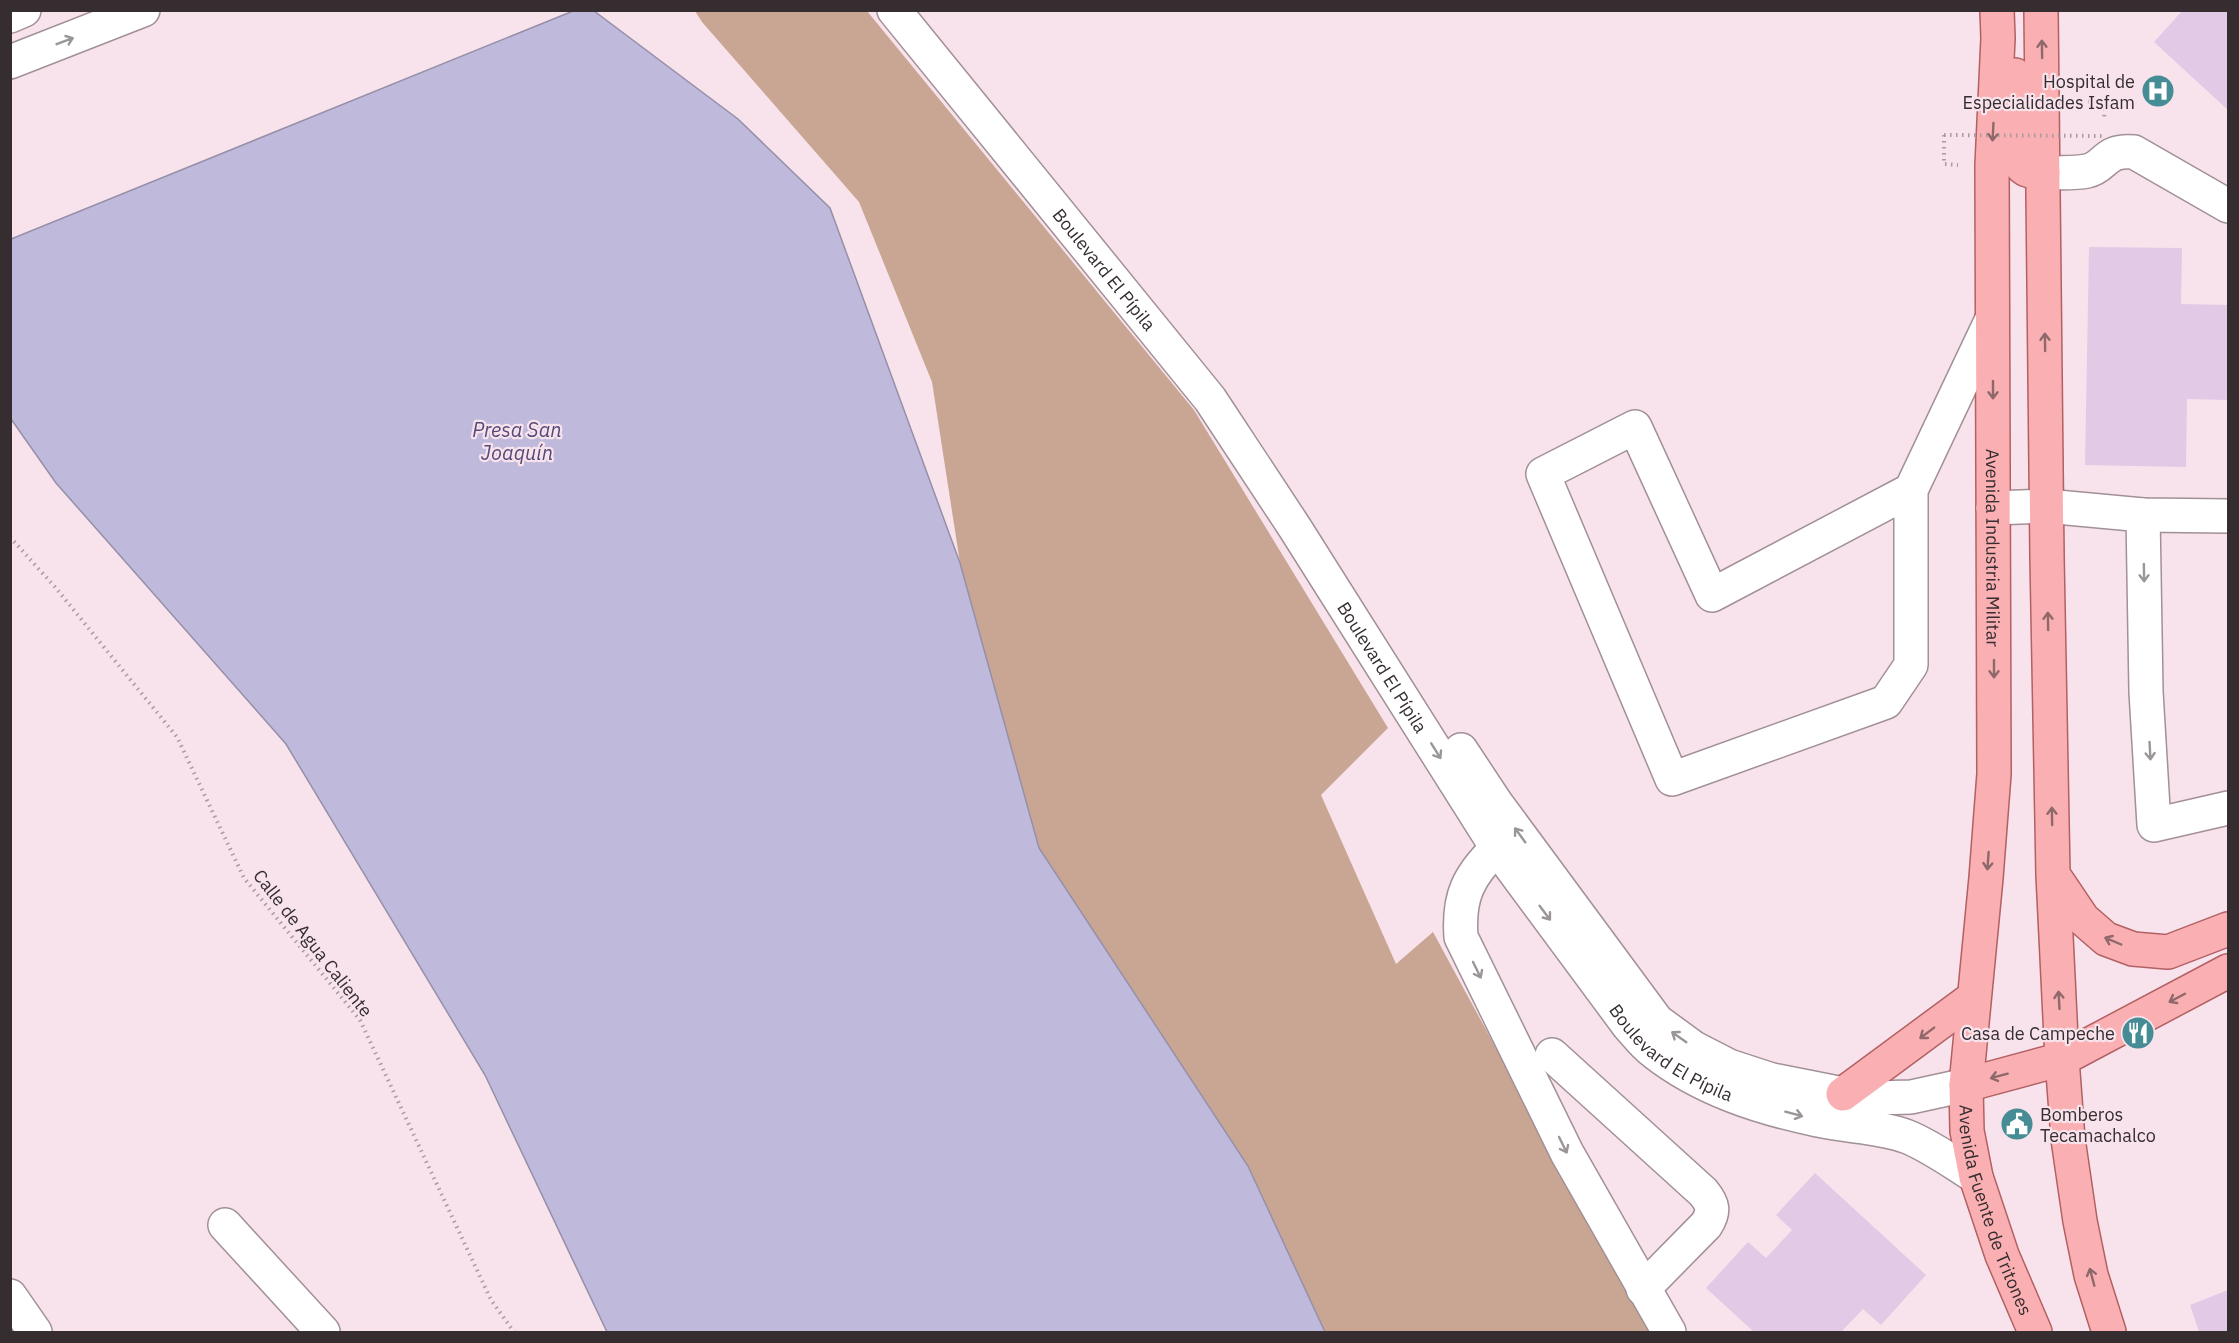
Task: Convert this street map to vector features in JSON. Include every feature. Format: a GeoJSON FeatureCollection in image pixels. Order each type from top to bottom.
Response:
{"type":"FeatureCollection","features":[{"type":"Feature","properties":{"kind":"main road"},"geometry":{"type":"LineString","coordinates":[[2041,10],[2046,506],[2053,875],[2062,1059],[2068,1139],[2080,1221],[2091,1275],[2109,1332]]}},
{"type":"Feature","properties":{"kind":"main road"},"geometry":{"type":"LineString","coordinates":[[1998,24],[2017,84],[2017,159],[2020,167],[2027,171],[2043,173]]}},
{"type":"Feature","properties":{"kind":"main road","name":"Avenida Industria Militar"},"geometry":{"type":"LineString","coordinates":[[1966,1085],[1994,774],[1992,165],[1998,24]]}},
{"type":"Feature","properties":{"kind":"main road"},"geometry":{"type":"LineString","coordinates":[[2053,875],[2083,920],[2106,939],[2133,949],[2168,952],[2229,929]]}},
{"type":"Feature","properties":{"kind":"main road"},"geometry":{"type":"LineString","coordinates":[[1966,1085],[2062,1059],[2229,971]]}},
{"type":"Feature","properties":{"kind":"main road"},"geometry":{"type":"LineString","coordinates":[[1843,1094],[1973,998]]}},
{"type":"Feature","properties":{"kind":"main road","name":"Avenida Fuente de Tritones"},"geometry":{"type":"LineString","coordinates":[[1966,1085],[1967,1131],[1976,1177],[2002,1255],[2036,1332]]}},
{"type":"Feature","properties":{"kind":"street"},"geometry":{"type":"LineString","coordinates":[[10,16],[24,10]]}},
{"type":"Feature","properties":{"kind":"street"},"geometry":{"type":"LineString","coordinates":[[10,62],[143,10]]}},
{"type":"Feature","properties":{"kind":"street","name":"Boulevard El Pípila"},"geometry":{"type":"LineString","coordinates":[[894,10],[1217,393],[1265,481],[1497,848],[1628,1025],[1652,1051],[1688,1074],[1737,1099],[1820,1121],[1876,1128],[1908,1137],[1976,1177]]}},
{"type":"Feature","properties":{"kind":"street","name":"Boulevard El Pípila"},"geometry":{"type":"LineString","coordinates":[[920,10],[1217,393],[1496,803],[1657,1021],[1694,1048],[1729,1066],[1772,1080],[1875,1098],[1911,1096],[1966,1085]]}},
{"type":"Feature","properties":{"kind":"street"},"geometry":{"type":"LineString","coordinates":[[2043,173],[2088,171],[2112,154],[2122,151],[2133,152],[2229,206]]}},
{"type":"Feature","properties":{"kind":"street"},"geometry":{"type":"LineString","coordinates":[[1911,490],[1712,595],[1635,427],[1543,474],[1672,779],[1886,702],[1911,665],[1911,490],[1992,319]]}},
{"type":"Feature","properties":{"kind":"street"},"geometry":{"type":"LineString","coordinates":[[1993,508],[2046,506],[2143,515],[2229,516]]}},
{"type":"Feature","properties":{"kind":"street"},"geometry":{"type":"LineString","coordinates":[[2143,515],[2146,692],[2154,825],[2229,808]]}},
{"type":"Feature","properties":{"kind":"street"},"geometry":{"type":"LineString","coordinates":[[1497,848],[1471,878],[1463,896],[1460,916],[1461,937],[1567,1153],[1669,1332]]}},
{"type":"Feature","properties":{"kind":"street"},"geometry":{"type":"LineString","coordinates":[[1552,1055],[1712,1202],[1713,1214],[1706,1225],[1643,1289]]}},
{"type":"Feature","properties":{"kind":"street"},"geometry":{"type":"LineString","coordinates":[[225,1225],[323,1332]]}},
{"type":"Feature","properties":{"kind":"street"},"geometry":{"type":"LineString","coordinates":[[10,1296],[35,1332]]}},
{"type":"Feature","properties":{"kind":"path"},"geometry":{"type":"LineString","coordinates":[[1944,135],[2104,136],[2105,102],[2043,100]]}},
{"type":"Feature","properties":{"kind":"path","name":"Calle de Agua Caliente"},"geometry":{"type":"LineString","coordinates":[[10,537],[55,587],[177,737],[244,878],[360,1020],[491,1300],[514,1332]]}},
{"type":"Feature","properties":{"kind":"shaded area"},"geometry":{"type":"Polygon","coordinates":[[[695,11],[867,11],[1194,410],[1388,728],[1321,795],[1396,964],[1433,932],[1650,1332],[1325,1332],[1248,1166],[1039,848],[960,563],[932,382],[859,202],[702,22],[695,11]]]}},
{"type":"Feature","properties":{"kind":"water","name":"Presa San Joaquín"},"geometry":{"type":"Polygon","coordinates":[[[573,11],[594,11],[738,119],[830,208],[960,563],[1039,848],[1248,1166],[1325,1332],[607,1332],[485,1075],[286,744],[56,483],[11,419],[11,239],[573,11]]]}},
{"type":"Feature","properties":{"kind":"building"},"geometry":{"type":"Polygon","coordinates":[[[2183,10],[2228,10],[2228,110],[2154,42],[2183,10]]]}},
{"type":"Feature","properties":{"kind":"building"},"geometry":{"type":"Polygon","coordinates":[[[2089,247],[2182,248],[2181,304],[2228,305],[2228,400],[2187,399],[2186,467],[2085,465],[2089,247]]]}},
{"type":"Feature","properties":{"kind":"building"},"geometry":{"type":"Polygon","coordinates":[[[1815,1173],[1926,1275],[1881,1325],[1863,1309],[1841,1332],[1754,1332],[1706,1288],[1748,1242],[1766,1258],[1792,1230],[1776,1215],[1815,1173]]]}},
{"type":"Feature","properties":{"kind":"building"},"geometry":{"type":"Polygon","coordinates":[[[2228,1290],[2228,1332],[2199,1332],[2190,1305],[2228,1290]]]}},
{"type":"Feature","properties":{"kind":"place","name":"Hospital de Especialidades Isfam"},"geometry":{"type":"Point","coordinates":[2158,91]}},
{"type":"Feature","properties":{"kind":"place","name":"Casa de Campeche"},"geometry":{"type":"Point","coordinates":[2138,1033]}},
{"type":"Feature","properties":{"kind":"place","name":"Bomberos Tecamachalco"},"geometry":{"type":"Point","coordinates":[2017,1124]}}]}
